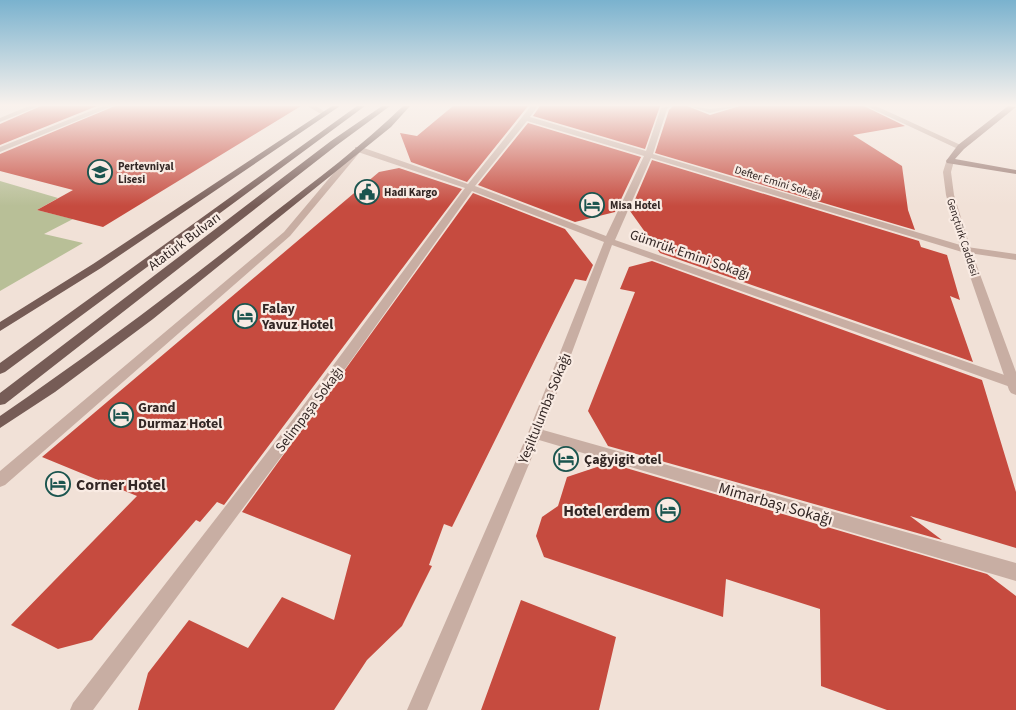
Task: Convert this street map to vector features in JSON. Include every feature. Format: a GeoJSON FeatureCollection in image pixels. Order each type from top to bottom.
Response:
{"type":"FeatureCollection","features":[{"type":"Feature","properties":{"kind":"main road"},"geometry":{"type":"LineString","coordinates":[[0,328],[287,139]]}},
{"type":"Feature","properties":{"kind":"main road","name":"Atatürk Bulvarı"},"geometry":{"type":"LineString","coordinates":[[0,369],[316,139]]}},
{"type":"Feature","properties":{"kind":"main road","name":"Atatürk Bulvarı"},"geometry":{"type":"LineString","coordinates":[[0,400],[340,139]]}},
{"type":"Feature","properties":{"kind":"main road"},"geometry":{"type":"LineString","coordinates":[[0,423],[59,382],[253,234],[369,139]]}},
{"type":"Feature","properties":{"kind":"main road"},"geometry":{"type":"LineString","coordinates":[[952,158],[971,139]]}},
{"type":"Feature","properties":{"kind":"main road"},"geometry":{"type":"LineString","coordinates":[[952,158],[1016,167]]}},
{"type":"Feature","properties":{"kind":"main road"},"geometry":{"type":"LineString","coordinates":[[952,158],[1016,172]]}},
{"type":"Feature","properties":{"kind":"street"},"geometry":{"type":"LineString","coordinates":[[0,150],[27,139]]}},
{"type":"Feature","properties":{"kind":"street","name":"Selimpaşa Sokağı"},"geometry":{"type":"LineString","coordinates":[[80,710],[305,414],[470,187],[509,139]]}},
{"type":"Feature","properties":{"kind":"street","name":"Defter Emini Sokağı"},"geometry":{"type":"LineString","coordinates":[[598,139],[966,250],[1016,257]]}},
{"type":"Feature","properties":{"kind":"street","name":"Yeşiltulumba Sokağı"},"geometry":{"type":"LineString","coordinates":[[417,710],[535,433],[609,241],[649,154],[654,139]]}},
{"type":"Feature","properties":{"kind":"street"},"geometry":{"type":"LineString","coordinates":[[943,139],[961,147]]}},
{"type":"Feature","properties":{"kind":"street"},"geometry":{"type":"LineString","coordinates":[[0,480],[287,234],[358,149]]}},
{"type":"Feature","properties":{"kind":"street","name":"Gümrük Emini Sokağı"},"geometry":{"type":"LineString","coordinates":[[358,149],[470,187],[609,241],[1015,386]]}},
{"type":"Feature","properties":{"kind":"street","name":"Gençtürk Caddesi"},"geometry":{"type":"LineString","coordinates":[[952,158],[947,172],[950,195],[966,250],[1015,386]]}},
{"type":"Feature","properties":{"kind":"street","name":"Mimarbaşı Sokağı"},"geometry":{"type":"LineString","coordinates":[[535,433],[1016,572]]}},
{"type":"Feature","properties":{"kind":"green space"},"geometry":{"type":"Polygon","coordinates":[[[0,181],[58,198],[37,210],[73,219],[44,234],[83,243],[0,291],[0,181]]]}},
{"type":"Feature","properties":{"kind":"building"},"geometry":{"type":"Polygon","coordinates":[[[0,139],[15,139],[0,145],[0,139]]]}},
{"type":"Feature","properties":{"kind":"building","name":"Pertevniyal Lisesi"},"geometry":{"type":"Polygon","coordinates":[[[36,139],[247,139],[103,227],[37,210],[73,190],[0,171],[0,154],[36,139]]]}},
{"type":"Feature","properties":{"kind":"building"},"geometry":{"type":"Polygon","coordinates":[[[402,139],[501,139],[467,182],[411,162],[402,139]]]}},
{"type":"Feature","properties":{"kind":"building"},"geometry":{"type":"Polygon","coordinates":[[[515,139],[582,139],[641,157],[615,212],[575,222],[478,185],[515,139]]]}},
{"type":"Feature","properties":{"kind":"building"},"geometry":{"type":"Polygon","coordinates":[[[612,139],[648,139],[645,149],[612,139]]]}},
{"type":"Feature","properties":{"kind":"building"},"geometry":{"type":"Polygon","coordinates":[[[660,139],[860,139],[902,166],[908,210],[915,230],[655,153],[660,139]]]}},
{"type":"Feature","properties":{"kind":"building"},"geometry":{"type":"Polygon","coordinates":[[[652,160],[919,241],[921,247],[947,255],[960,300],[950,296],[973,362],[660,253],[630,211],[652,160]]]}},
{"type":"Feature","properties":{"kind":"building"},"geometry":{"type":"Polygon","coordinates":[[[399,168],[462,189],[224,505],[217,502],[200,522],[196,520],[92,640],[58,649],[11,625],[137,496],[42,457],[379,172],[399,168]]]}},
{"type":"Feature","properties":{"kind":"building"},"geometry":{"type":"Polygon","coordinates":[[[473,193],[565,229],[593,265],[586,281],[575,279],[452,527],[444,524],[429,565],[432,566],[402,626],[367,660],[334,710],[138,710],[148,673],[189,620],[248,648],[282,597],[334,620],[351,555],[242,512],[473,193]]]}},
{"type":"Feature","properties":{"kind":"building"},"geometry":{"type":"Polygon","coordinates":[[[652,261],[982,380],[1016,492],[1016,548],[910,516],[942,540],[608,446],[588,411],[635,292],[620,289],[629,267],[652,261]]]}},
{"type":"Feature","properties":{"kind":"building"},"geometry":{"type":"Polygon","coordinates":[[[609,463],[987,574],[1016,596],[1016,710],[887,710],[821,686],[820,609],[726,579],[723,617],[544,557],[536,536],[542,517],[558,506],[567,477],[609,463]]]}},
{"type":"Feature","properties":{"kind":"building"},"geometry":{"type":"Polygon","coordinates":[[[521,600],[616,637],[599,710],[481,710],[521,600]]]}},
{"type":"Feature","properties":{"kind":"place","name":"Pertevniyal Lisesi"},"geometry":{"type":"Point","coordinates":[100,172]}},
{"type":"Feature","properties":{"kind":"place","name":"Hadi Kargo"},"geometry":{"type":"Point","coordinates":[367,192]}},
{"type":"Feature","properties":{"kind":"place","name":"Misa Hotel"},"geometry":{"type":"Point","coordinates":[592,205]}},
{"type":"Feature","properties":{"kind":"place","name":"Falay Yavuz Hotel"},"geometry":{"type":"Point","coordinates":[245,316]}},
{"type":"Feature","properties":{"kind":"place","name":"Grand Durmaz Hotel"},"geometry":{"type":"Point","coordinates":[121,415]}},
{"type":"Feature","properties":{"kind":"place","name":"Çağyigit otel"},"geometry":{"type":"Point","coordinates":[566,459]}},
{"type":"Feature","properties":{"kind":"place","name":"Corner Hotel"},"geometry":{"type":"Point","coordinates":[58,484]}},
{"type":"Feature","properties":{"kind":"place","name":"Hotel erdem"},"geometry":{"type":"Point","coordinates":[668,510]}}]}
